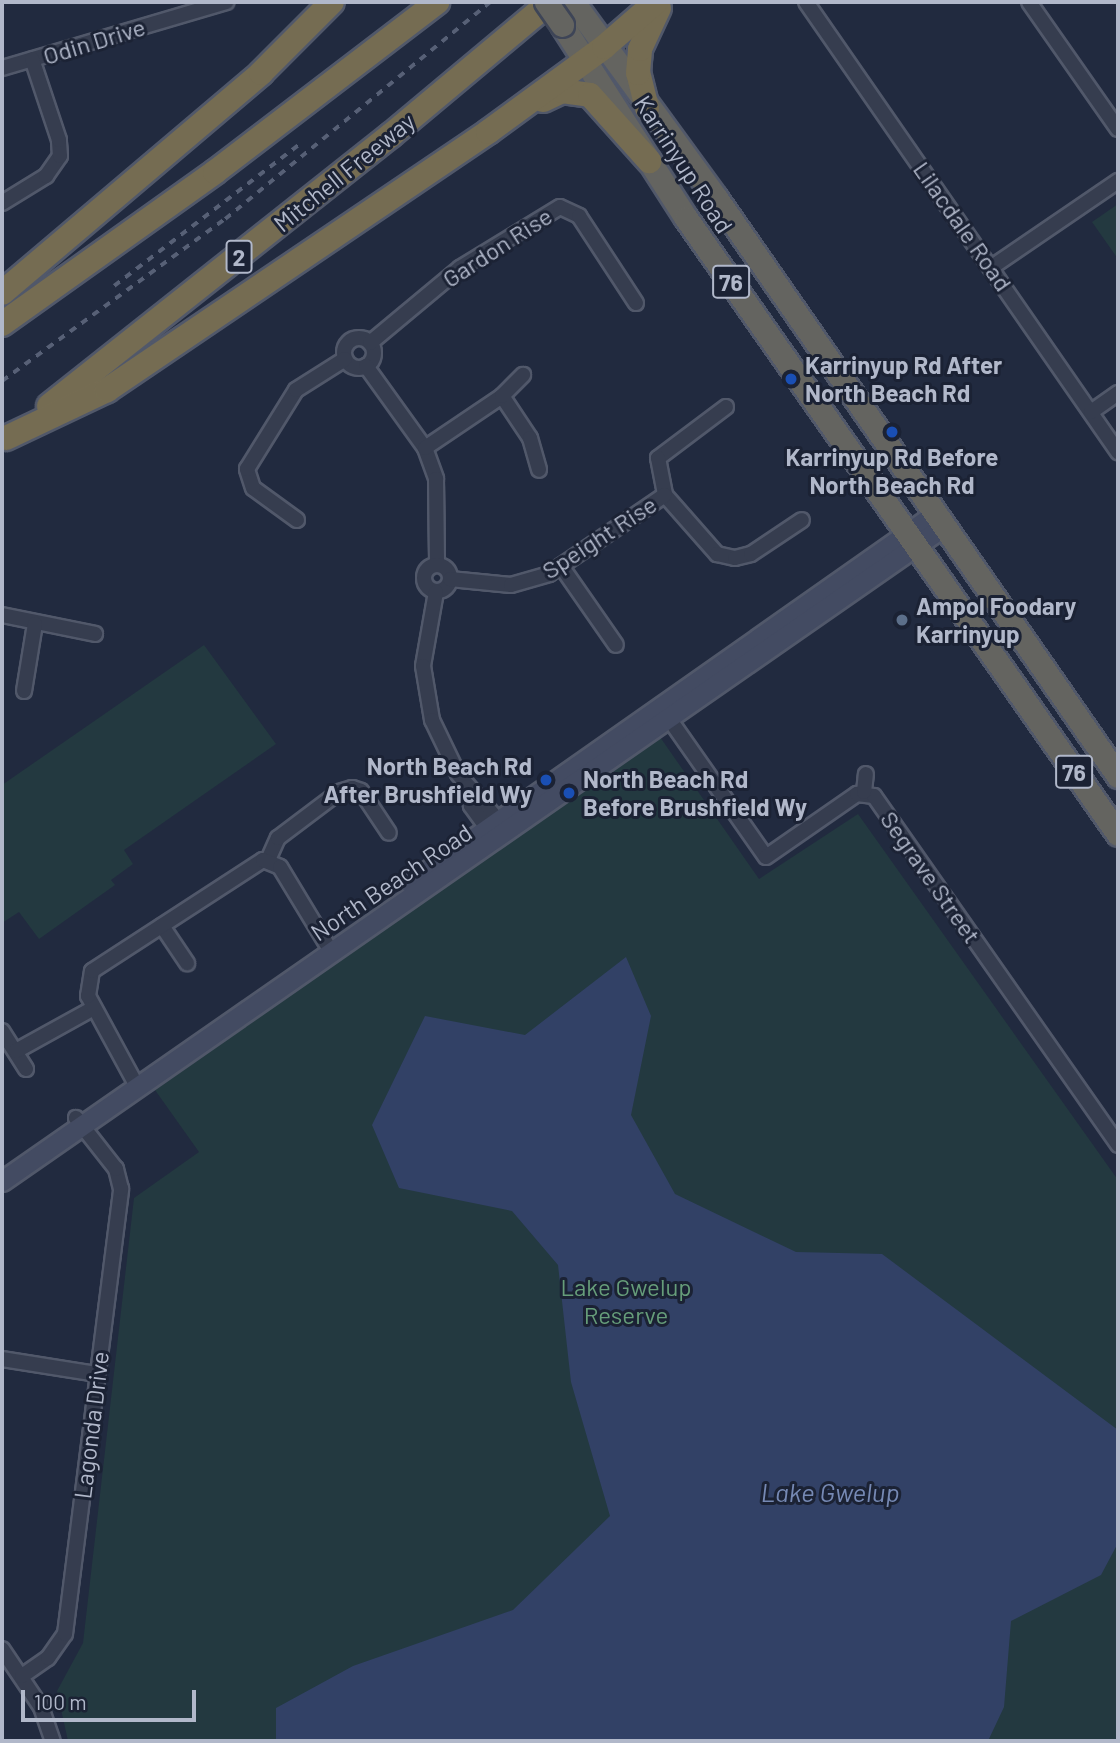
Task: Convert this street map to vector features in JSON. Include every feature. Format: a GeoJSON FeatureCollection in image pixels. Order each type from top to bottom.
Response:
{"type":"FeatureCollection","features":[{"type":"Feature","properties":{"kind":"highway"},"geometry":{"type":"LineString","coordinates":[[2,293],[261,73],[332,2]]}},
{"type":"Feature","properties":{"kind":"highway"},"geometry":{"type":"LineString","coordinates":[[2,324],[215,172],[438,2]]}},
{"type":"Feature","properties":{"kind":"highway","name":"Karrinyup Road"},"geometry":{"type":"LineString","coordinates":[[548,2],[571,13],[649,161],[686,218],[1118,834]]}},
{"type":"Feature","properties":{"kind":"highway","name":"Mitchell Freeway"},"geometry":{"type":"LineString","coordinates":[[4,440],[284,221],[548,2]]}},
{"type":"Feature","properties":{"kind":"highway"},"geometry":{"type":"LineString","coordinates":[[4,440],[107,390],[488,132],[594,54],[656,2]]}},
{"type":"Feature","properties":{"kind":"highway"},"geometry":{"type":"LineString","coordinates":[[647,108],[638,72],[640,49],[644,32],[663,2]]}},
{"type":"Feature","properties":{"kind":"highway","name":"Karrinyup Road"},"geometry":{"type":"LineString","coordinates":[[594,54],[647,108],[716,198],[1118,776]]}},
{"type":"Feature","properties":{"kind":"highway"},"geometry":{"type":"LineString","coordinates":[[488,132],[548,97],[581,90],[608,111],[649,161]]}},
{"type":"Feature","properties":{"kind":"highway"},"geometry":{"type":"LineString","coordinates":[[686,218],[716,198]]}},
{"type":"Feature","properties":{"kind":"main road","name":"North Beach Road"},"geometry":{"type":"LineString","coordinates":[[2,1169],[135,1084],[939,520]]}},
{"type":"Feature","properties":{"kind":"main road","name":"North Beach Road"},"geometry":{"type":"LineString","coordinates":[[2,1181],[83,1119]]}},
{"type":"Feature","properties":{"kind":"street","name":"Odin Drive"},"geometry":{"type":"LineString","coordinates":[[2,68],[226,2]]}},
{"type":"Feature","properties":{"kind":"street","name":"Lilacdale Road"},"geometry":{"type":"LineString","coordinates":[[806,2],[1118,452]]}},
{"type":"Feature","properties":{"kind":"street"},"geometry":{"type":"LineString","coordinates":[[1029,2],[1118,129]]}},
{"type":"Feature","properties":{"kind":"street"},"geometry":{"type":"LineString","coordinates":[[2,203],[46,176],[60,156],[60,140],[32,59]]}},
{"type":"Feature","properties":{"kind":"street"},"geometry":{"type":"LineString","coordinates":[[992,267],[1118,181]]}},
{"type":"Feature","properties":{"kind":"street","name":"Gardon Rise"},"geometry":{"type":"LineString","coordinates":[[370,343],[466,263],[560,207],[579,216],[636,303]]}},
{"type":"Feature","properties":{"kind":"street"},"geometry":{"type":"LineString","coordinates":[[361,338],[370,343],[373,359],[366,366],[356,368],[345,359],[345,349],[351,341],[361,338]]}},
{"type":"Feature","properties":{"kind":"street"},"geometry":{"type":"LineString","coordinates":[[297,520],[253,488],[247,469],[296,390],[345,359]]}},
{"type":"Feature","properties":{"kind":"street"},"geometry":{"type":"LineString","coordinates":[[366,366],[425,448],[436,479],[437,565],[424,577],[427,587],[436,592]]}},
{"type":"Feature","properties":{"kind":"street"},"geometry":{"type":"LineString","coordinates":[[425,448],[502,396],[523,375]]}},
{"type":"Feature","properties":{"kind":"street"},"geometry":{"type":"LineString","coordinates":[[1091,412],[1118,393]]}},
{"type":"Feature","properties":{"kind":"street"},"geometry":{"type":"LineString","coordinates":[[502,396],[530,438],[539,470]]}},
{"type":"Feature","properties":{"kind":"street"},"geometry":{"type":"LineString","coordinates":[[726,407],[658,458],[665,495],[717,554],[735,558],[751,554],[802,520]]}},
{"type":"Feature","properties":{"kind":"street","name":"Speight Rise"},"geometry":{"type":"LineString","coordinates":[[450,579],[512,585],[561,566],[665,495]]}},
{"type":"Feature","properties":{"kind":"street"},"geometry":{"type":"LineString","coordinates":[[436,592],[447,587],[450,579],[448,571],[437,565]]}},
{"type":"Feature","properties":{"kind":"street"},"geometry":{"type":"LineString","coordinates":[[561,566],[616,645]]}},
{"type":"Feature","properties":{"kind":"street"},"geometry":{"type":"LineString","coordinates":[[436,592],[423,666],[425,693],[443,747],[467,787],[471,806],[497,830]]}},
{"type":"Feature","properties":{"kind":"street"},"geometry":{"type":"LineString","coordinates":[[2,615],[35,624],[95,634]]}},
{"type":"Feature","properties":{"kind":"street"},"geometry":{"type":"LineString","coordinates":[[24,691],[35,624]]}},
{"type":"Feature","properties":{"kind":"street","name":"Segrave Street"},"geometry":{"type":"LineString","coordinates":[[665,713],[766,857],[864,792],[874,796],[1118,1145]]}},
{"type":"Feature","properties":{"kind":"street"},"geometry":{"type":"LineString","coordinates":[[864,792],[866,774]]}},
{"type":"Feature","properties":{"kind":"street"},"geometry":{"type":"LineString","coordinates":[[268,860],[278,838],[339,792],[352,788],[361,791],[389,833]]}},
{"type":"Feature","properties":{"kind":"street"},"geometry":{"type":"LineString","coordinates":[[135,1084],[88,996],[92,971],[250,865],[268,860],[280,867],[332,946]]}},
{"type":"Feature","properties":{"kind":"street"},"geometry":{"type":"LineString","coordinates":[[162,926],[187,962]]}},
{"type":"Feature","properties":{"kind":"street"},"geometry":{"type":"LineString","coordinates":[[16,1051],[94,1008]]}},
{"type":"Feature","properties":{"kind":"street"},"geometry":{"type":"LineString","coordinates":[[2,1031],[26,1069]]}},
{"type":"Feature","properties":{"kind":"street","name":"Lagonda Drive"},"geometry":{"type":"LineString","coordinates":[[22,1676],[48,1658],[65,1634],[121,1189],[108,1158],[107,1146],[83,1119]]}},
{"type":"Feature","properties":{"kind":"street"},"geometry":{"type":"LineString","coordinates":[[2,1359],[97,1374]]}},
{"type":"Feature","properties":{"kind":"street"},"geometry":{"type":"LineString","coordinates":[[2,1649],[41,1707],[53,1741]]}},
{"type":"Feature","properties":{"kind":"green space"},"geometry":{"type":"Polygon","coordinates":[[[1118,204],[1118,259],[1092,222],[1118,204]]]}},
{"type":"Feature","properties":{"kind":"green space"},"geometry":{"type":"Polygon","coordinates":[[[204,645],[276,744],[124,850],[133,864],[111,880],[115,885],[39,939],[19,912],[2,923],[2,785],[204,645]]]}},
{"type":"Feature","properties":{"kind":"green space","name":"Lake Gwelup Reserve"},"geometry":{"type":"Polygon","coordinates":[[[660,737],[759,879],[858,814],[1118,1180],[1118,1741],[68,1741],[57,1691],[83,1643],[134,1198],[199,1152],[155,1090],[660,737]]]}},
{"type":"Feature","properties":{"kind":"water","name":"Lake Gwelup"},"geometry":{"type":"Polygon","coordinates":[[[626,957],[651,1016],[631,1115],[675,1194],[796,1252],[882,1254],[1118,1430],[1118,1543],[1101,1575],[1011,1621],[1004,1707],[988,1741],[276,1741],[276,1708],[353,1666],[513,1610],[610,1516],[571,1382],[558,1265],[512,1211],[399,1188],[372,1125],[425,1016],[525,1035],[626,957]]]}},
{"type":"Feature","properties":{"kind":"railway"},"geometry":{"type":"LineString","coordinates":[[2,381],[225,219],[490,2]]}},
{"type":"Feature","properties":{"kind":"railway"},"geometry":{"type":"LineString","coordinates":[[114,286],[300,144]]}},
{"type":"Feature","properties":{"kind":"place","name":"Karrinyup Rd After North Beach Rd"},"geometry":{"type":"Point","coordinates":[791,379]}},
{"type":"Feature","properties":{"kind":"place","name":"Karrinyup Rd Before North Beach Rd"},"geometry":{"type":"Point","coordinates":[892,432]}},
{"type":"Feature","properties":{"kind":"place","name":"Ampol Foodary Karrinyup"},"geometry":{"type":"Point","coordinates":[902,620]}},
{"type":"Feature","properties":{"kind":"place","name":"North Beach Rd After Brushfield Wy"},"geometry":{"type":"Point","coordinates":[546,780]}},
{"type":"Feature","properties":{"kind":"place","name":"North Beach Rd Before Brushfield Wy"},"geometry":{"type":"Point","coordinates":[569,793]}}]}
